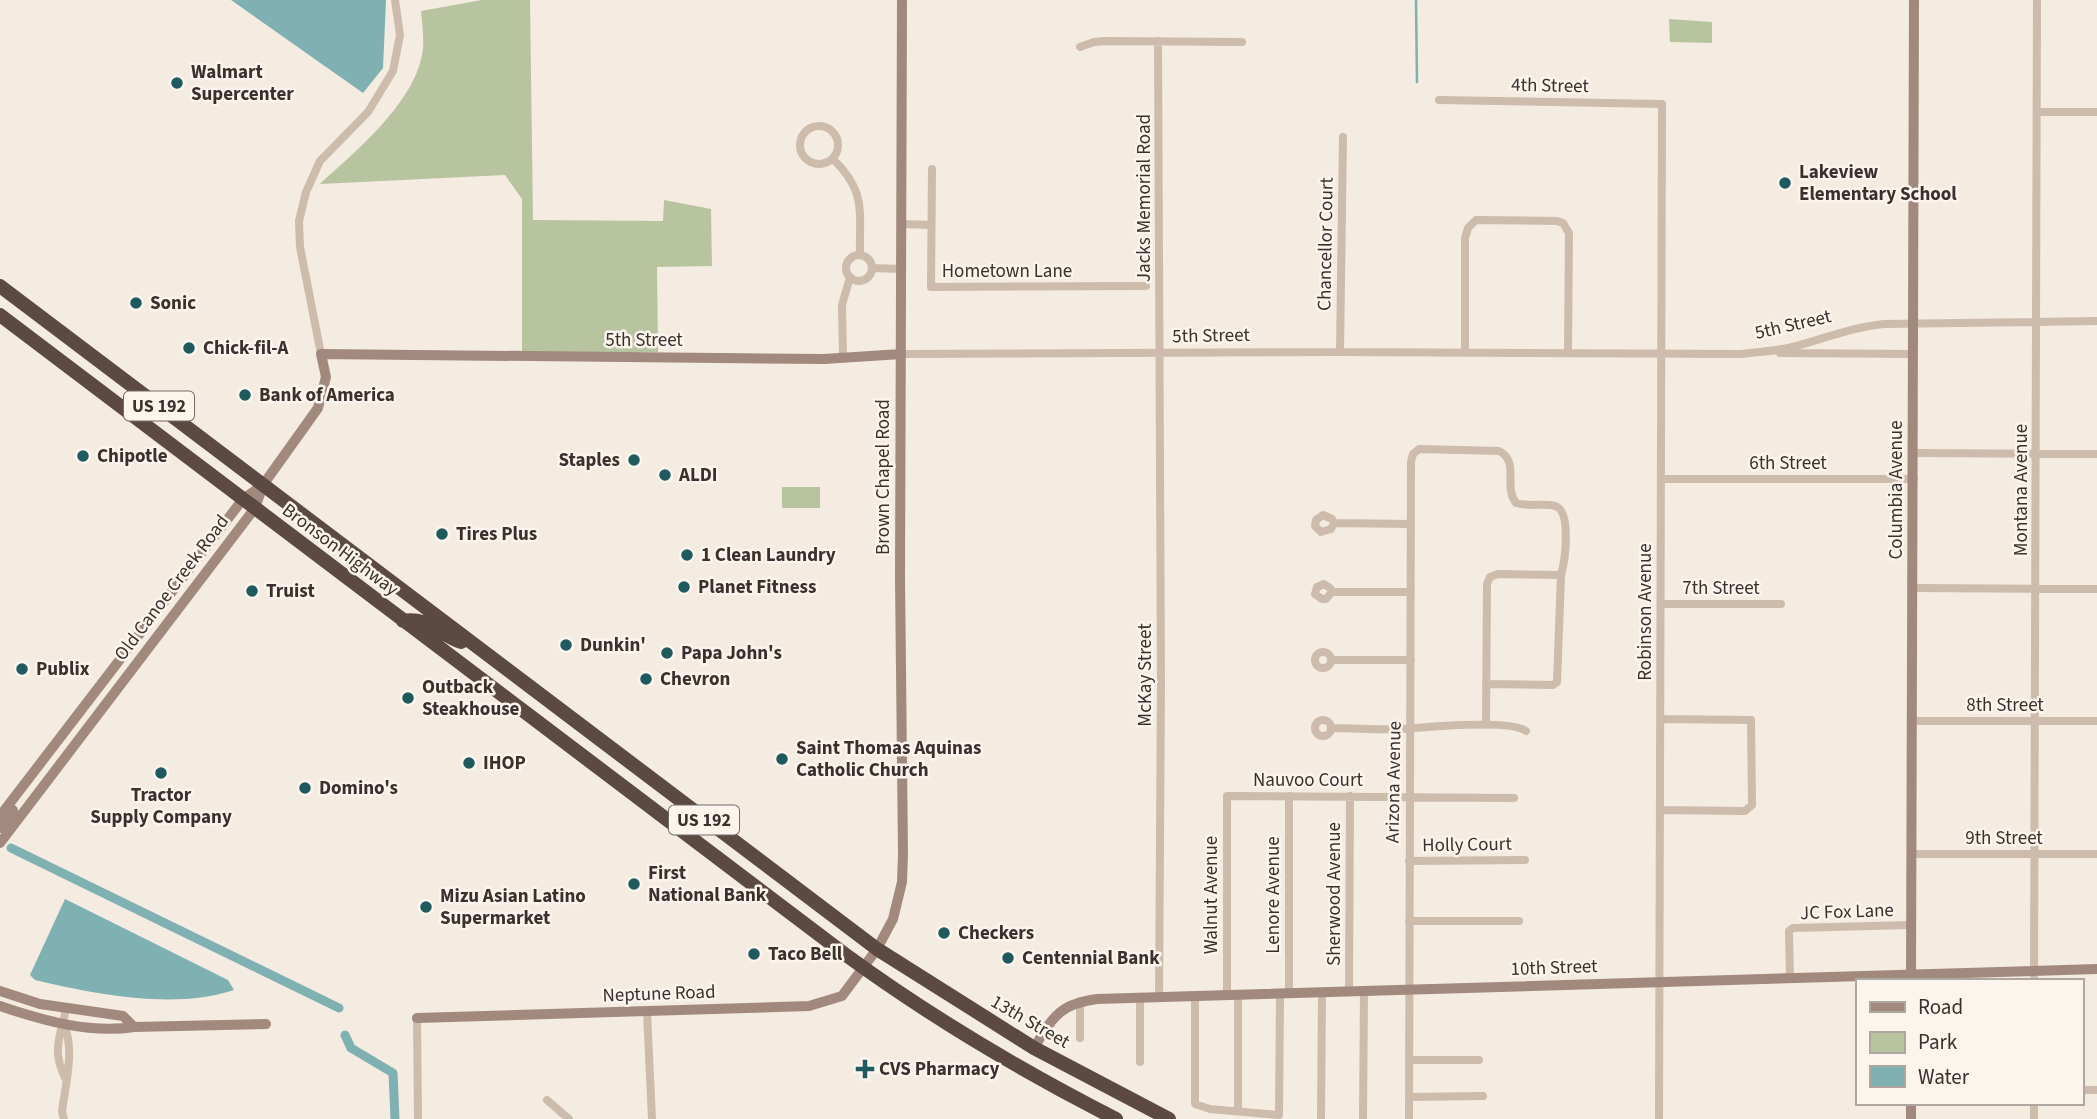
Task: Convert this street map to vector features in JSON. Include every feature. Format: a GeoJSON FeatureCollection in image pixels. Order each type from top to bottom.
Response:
{"type":"FeatureCollection","features":[{"type":"Feature","properties":{"kind":"highway","name":"Bronson Highway"},"geometry":{"type":"LineString","coordinates":[[0,286],[572,720]]}},
{"type":"Feature","properties":{"kind":"highway"},"geometry":{"type":"LineString","coordinates":[[2,317],[21,318],[35,312]]}},
{"type":"Feature","properties":{"kind":"highway","name":"Bronson Highway"},"geometry":{"type":"LineString","coordinates":[[2,317],[864,968]]}},
{"type":"Feature","properties":{"kind":"highway"},"geometry":{"type":"LineString","coordinates":[[403,621],[418,620],[446,637],[476,647]]}},
{"type":"Feature","properties":{"kind":"highway"},"geometry":{"type":"LineString","coordinates":[[523,712],[552,723],[572,720]]}},
{"type":"Feature","properties":{"kind":"highway","name":"US 192"},"geometry":{"type":"LineString","coordinates":[[572,720],[877,949]]}},
{"type":"Feature","properties":{"kind":"highway"},"geometry":{"type":"LineString","coordinates":[[556,737],[567,734],[580,736],[621,766],[637,769]]}},
{"type":"Feature","properties":{"kind":"highway","name":"13th Street"},"geometry":{"type":"LineString","coordinates":[[877,949],[1034,1048],[1168,1119]]}},
{"type":"Feature","properties":{"kind":"highway","name":"US 192"},"geometry":{"type":"LineString","coordinates":[[864,968],[994,1052],[1116,1119]]}},
{"type":"Feature","properties":{"kind":"street","name":"Old Canoe Creek Road"},"geometry":{"type":"LineString","coordinates":[[0,843],[88,727],[318,408],[326,377],[300,247],[299,221],[306,192],[320,161],[368,112],[393,71],[400,35],[396,0]]}},
{"type":"Feature","properties":{"kind":"street","name":"Brown Chapel Road"},"geometry":{"type":"LineString","coordinates":[[877,949],[893,919],[902,882],[902,0]]}},
{"type":"Feature","properties":{"kind":"street","name":"Columbia Avenue"},"geometry":{"type":"LineString","coordinates":[[1911,978],[1914,0]]}},
{"type":"Feature","properties":{"kind":"street","name":"Montana Avenue"},"geometry":{"type":"LineString","coordinates":[[2035,976],[2037,0]]}},
{"type":"Feature","properties":{"kind":"street","name":"Jacks Memorial Road"},"geometry":{"type":"LineString","coordinates":[[1158,41],[1160,354]]}},
{"type":"Feature","properties":{"kind":"street"},"geometry":{"type":"LineString","coordinates":[[1080,47],[1094,42],[1242,42]]}},
{"type":"Feature","properties":{"kind":"street","name":"4th Street"},"geometry":{"type":"LineString","coordinates":[[1439,100],[1662,104]]}},
{"type":"Feature","properties":{"kind":"street","name":"Robinson Avenue"},"geometry":{"type":"LineString","coordinates":[[1659,1119],[1662,104]]}},
{"type":"Feature","properties":{"kind":"street"},"geometry":{"type":"LineString","coordinates":[[2037,113],[2097,112]]}},
{"type":"Feature","properties":{"kind":"street"},"geometry":{"type":"LineString","coordinates":[[822,126],[833,132],[838,142],[836,154],[832,159],[820,164],[803,156],[800,143],[806,131],[822,126]]}},
{"type":"Feature","properties":{"kind":"street","name":"Chancellor Court"},"geometry":{"type":"LineString","coordinates":[[1340,352],[1343,137]]}},
{"type":"Feature","properties":{"kind":"street"},"geometry":{"type":"LineString","coordinates":[[832,159],[847,173],[857,190],[860,255]]}},
{"type":"Feature","properties":{"kind":"street","name":"Hometown Lane"},"geometry":{"type":"LineString","coordinates":[[932,169],[931,287],[1146,286]]}},
{"type":"Feature","properties":{"kind":"street"},"geometry":{"type":"LineString","coordinates":[[1465,353],[1465,238],[1468,228],[1476,220],[1563,223],[1569,233],[1568,353]]}},
{"type":"Feature","properties":{"kind":"street"},"geometry":{"type":"LineString","coordinates":[[901,224],[931,225]]}},
{"type":"Feature","properties":{"kind":"street"},"geometry":{"type":"LineString","coordinates":[[849,277],[863,281],[870,275],[872,268],[869,259],[860,255]]}},
{"type":"Feature","properties":{"kind":"street"},"geometry":{"type":"LineString","coordinates":[[843,357],[842,305],[849,277],[846,269],[848,261],[860,255]]}},
{"type":"Feature","properties":{"kind":"street"},"geometry":{"type":"LineString","coordinates":[[872,268],[901,269]]}},
{"type":"Feature","properties":{"kind":"street","name":"5th Street"},"geometry":{"type":"LineString","coordinates":[[321,354],[653,358],[1340,352],[1741,354],[1767,352],[1861,327],[1914,322],[2097,321]]}},
{"type":"Feature","properties":{"kind":"street"},"geometry":{"type":"LineString","coordinates":[[1767,352],[1914,354]]}},
{"type":"Feature","properties":{"kind":"street","name":"McKay Street"},"geometry":{"type":"LineString","coordinates":[[1159,997],[1160,354]]}},
{"type":"Feature","properties":{"kind":"street","name":"Arizona Avenue"},"geometry":{"type":"LineString","coordinates":[[1409,1119],[1410,462],[1413,453],[1419,449],[1493,450],[1504,453],[1510,461],[1511,496],[1516,503],[1552,505],[1561,508],[1565,515],[1565,562],[1561,575]]}},
{"type":"Feature","properties":{"kind":"street"},"geometry":{"type":"LineString","coordinates":[[1914,453],[2097,454]]}},
{"type":"Feature","properties":{"kind":"street","name":"6th Street"},"geometry":{"type":"LineString","coordinates":[[1661,479],[1914,480]]}},
{"type":"Feature","properties":{"kind":"street","name":"Old Canoe Creek Road"},"geometry":{"type":"LineString","coordinates":[[0,816],[95,690],[249,504]]}},
{"type":"Feature","properties":{"kind":"street"},"geometry":{"type":"LineString","coordinates":[[1334,523],[1411,523]]}},
{"type":"Feature","properties":{"kind":"street"},"geometry":{"type":"LineString","coordinates":[[1486,684],[1553,685],[1557,682],[1561,575],[1498,574],[1490,578],[1487,584],[1486,684],[1486,725]]}},
{"type":"Feature","properties":{"kind":"street"},"geometry":{"type":"LineString","coordinates":[[1914,588],[2097,589]]}},
{"type":"Feature","properties":{"kind":"street"},"geometry":{"type":"LineString","coordinates":[[1332,592],[1410,592]]}},
{"type":"Feature","properties":{"kind":"street","name":"7th Street"},"geometry":{"type":"LineString","coordinates":[[1661,604],[1781,604]]}},
{"type":"Feature","properties":{"kind":"street"},"geometry":{"type":"LineString","coordinates":[[1331,660],[1411,660]]}},
{"type":"Feature","properties":{"kind":"street"},"geometry":{"type":"LineString","coordinates":[[104,705],[107,676]]}},
{"type":"Feature","properties":{"kind":"street"},"geometry":{"type":"LineString","coordinates":[[88,727],[95,704],[95,690]]}},
{"type":"Feature","properties":{"kind":"street"},"geometry":{"type":"LineString","coordinates":[[1660,810],[1745,811],[1752,805],[1751,720],[1661,719]]}},
{"type":"Feature","properties":{"kind":"street","name":"8th Street"},"geometry":{"type":"LineString","coordinates":[[1912,720],[2097,721]]}},
{"type":"Feature","properties":{"kind":"street"},"geometry":{"type":"LineString","coordinates":[[1332,728],[1486,725],[1518,726],[1526,732]]}},
{"type":"Feature","properties":{"kind":"street","name":"Nauvoo Court"},"geometry":{"type":"LineString","coordinates":[[1227,796],[1514,798]]}},
{"type":"Feature","properties":{"kind":"street","name":"Walnut Avenue"},"geometry":{"type":"LineString","coordinates":[[1227,796],[1238,1110]]}},
{"type":"Feature","properties":{"kind":"street","name":"Lenore Avenue"},"geometry":{"type":"LineString","coordinates":[[1238,1110],[1279,1115],[1289,796]]}},
{"type":"Feature","properties":{"kind":"street","name":"Sherwood Avenue"},"geometry":{"type":"LineString","coordinates":[[1349,992],[1350,796]]}},
{"type":"Feature","properties":{"kind":"street"},"geometry":{"type":"LineString","coordinates":[[0,828],[15,806],[12,800]]}},
{"type":"Feature","properties":{"kind":"street","name":"9th Street"},"geometry":{"type":"LineString","coordinates":[[1912,854],[2097,854]]}},
{"type":"Feature","properties":{"kind":"street","name":"Holly Court"},"geometry":{"type":"LineString","coordinates":[[1409,861],[1525,860]]}},
{"type":"Feature","properties":{"kind":"street"},"geometry":{"type":"LineString","coordinates":[[1409,921],[1519,921]]}},
{"type":"Feature","properties":{"kind":"street","name":"JC Fox Lane"},"geometry":{"type":"LineString","coordinates":[[1790,979],[1789,931],[1793,928],[1912,925]]}},
{"type":"Feature","properties":{"kind":"street","name":"Neptune Road"},"geometry":{"type":"LineString","coordinates":[[417,1018],[809,1006],[842,996],[877,949]]}},
{"type":"Feature","properties":{"kind":"street","name":"10th Street"},"geometry":{"type":"LineString","coordinates":[[1034,1048],[1052,1017],[1066,1006],[1080,1001],[1661,982],[2035,976],[2097,970]]}},
{"type":"Feature","properties":{"kind":"street"},"geometry":{"type":"LineString","coordinates":[[0,991],[40,1004],[123,1016],[134,1027]]}},
{"type":"Feature","properties":{"kind":"street"},"geometry":{"type":"LineString","coordinates":[[1363,1119],[1364,991]]}},
{"type":"Feature","properties":{"kind":"street"},"geometry":{"type":"LineString","coordinates":[[1321,1119],[1322,993]]}},
{"type":"Feature","properties":{"kind":"street"},"geometry":{"type":"LineString","coordinates":[[1195,996],[1195,1104],[1210,1109],[1238,1110]]}},
{"type":"Feature","properties":{"kind":"street"},"geometry":{"type":"LineString","coordinates":[[1140,998],[1140,1062]]}},
{"type":"Feature","properties":{"kind":"street"},"geometry":{"type":"LineString","coordinates":[[1080,1001],[1080,1038]]}},
{"type":"Feature","properties":{"kind":"street"},"geometry":{"type":"LineString","coordinates":[[0,1006],[39,1018],[114,1030],[134,1027],[266,1024]]}},
{"type":"Feature","properties":{"kind":"street"},"geometry":{"type":"LineString","coordinates":[[64,1119],[62,1112],[69,1062],[69,1034],[64,1023],[66,1008]]}},
{"type":"Feature","properties":{"kind":"street"},"geometry":{"type":"LineString","coordinates":[[647,1012],[652,1119]]}},
{"type":"Feature","properties":{"kind":"street"},"geometry":{"type":"LineString","coordinates":[[417,1018],[418,1119]]}},
{"type":"Feature","properties":{"kind":"street"},"geometry":{"type":"LineString","coordinates":[[1409,1060],[1479,1060]]}},
{"type":"Feature","properties":{"kind":"street"},"geometry":{"type":"LineString","coordinates":[[1409,1097],[1483,1096]]}},
{"type":"Feature","properties":{"kind":"street"},"geometry":{"type":"LineString","coordinates":[[547,1100],[569,1119]]}},
{"type":"Feature","properties":{"kind":"green space"},"geometry":{"type":"Polygon","coordinates":[[[482,0],[530,0],[533,220],[663,221],[664,200],[711,209],[712,266],[657,267],[658,352],[522,352],[522,199],[505,175],[320,184],[383,124],[409,87],[423,49],[421,11],[482,0]]]}},
{"type":"Feature","properties":{"kind":"green space"},"geometry":{"type":"Polygon","coordinates":[[[1669,19],[1712,22],[1712,43],[1670,42],[1669,19]]]}},
{"type":"Feature","properties":{"kind":"green space"},"geometry":{"type":"Polygon","coordinates":[[[782,487],[820,487],[820,508],[782,508],[782,487]]]}},
{"type":"Feature","properties":{"kind":"water"},"geometry":{"type":"Polygon","coordinates":[[[231,0],[386,0],[383,68],[363,93],[231,0]]]}},
{"type":"Feature","properties":{"kind":"water"},"geometry":{"type":"Polygon","coordinates":[[[65,899],[228,980],[234,990],[186,999],[134,998],[35,980],[30,975],[65,899]]]}},
{"type":"Feature","properties":{"kind":"waterway"},"geometry":{"type":"LineString","coordinates":[[1416,0],[1417,82]]}},
{"type":"Feature","properties":{"kind":"waterway"},"geometry":{"type":"LineString","coordinates":[[11,848],[339,1008]]}},
{"type":"Feature","properties":{"kind":"waterway"},"geometry":{"type":"LineString","coordinates":[[345,1035],[351,1048],[393,1073],[395,1119]]}},
{"type":"Feature","properties":{"kind":"place","name":"Walmart Supercenter"},"geometry":{"type":"Point","coordinates":[177,83]}},
{"type":"Feature","properties":{"kind":"place","name":"Lakeview Elementary School"},"geometry":{"type":"Point","coordinates":[1785,183]}},
{"type":"Feature","properties":{"kind":"place","name":"Sonic"},"geometry":{"type":"Point","coordinates":[136,303]}},
{"type":"Feature","properties":{"kind":"place","name":"Chick-fil-A"},"geometry":{"type":"Point","coordinates":[189,348]}},
{"type":"Feature","properties":{"kind":"place","name":"Bank of America"},"geometry":{"type":"Point","coordinates":[245,395]}},
{"type":"Feature","properties":{"kind":"place","name":"Chipotle"},"geometry":{"type":"Point","coordinates":[83,456]}},
{"type":"Feature","properties":{"kind":"place","name":"Staples"},"geometry":{"type":"Point","coordinates":[634,460]}},
{"type":"Feature","properties":{"kind":"place","name":"ALDI"},"geometry":{"type":"Point","coordinates":[665,475]}},
{"type":"Feature","properties":{"kind":"place","name":"Tires Plus"},"geometry":{"type":"Point","coordinates":[442,534]}},
{"type":"Feature","properties":{"kind":"place","name":"1 Clean Laundry"},"geometry":{"type":"Point","coordinates":[687,555]}},
{"type":"Feature","properties":{"kind":"place","name":"Planet Fitness"},"geometry":{"type":"Point","coordinates":[684,587]}},
{"type":"Feature","properties":{"kind":"place","name":"Truist"},"geometry":{"type":"Point","coordinates":[252,591]}},
{"type":"Feature","properties":{"kind":"place","name":"Dunkin'"},"geometry":{"type":"Point","coordinates":[566,645]}},
{"type":"Feature","properties":{"kind":"place","name":"Papa John's"},"geometry":{"type":"Point","coordinates":[667,653]}},
{"type":"Feature","properties":{"kind":"place","name":"Publix"},"geometry":{"type":"Point","coordinates":[22,669]}},
{"type":"Feature","properties":{"kind":"place","name":"Chevron"},"geometry":{"type":"Point","coordinates":[646,679]}},
{"type":"Feature","properties":{"kind":"place","name":"Outback Steakhouse"},"geometry":{"type":"Point","coordinates":[408,698]}},
{"type":"Feature","properties":{"kind":"place","name":"Saint Thomas Aquinas Catholic Church"},"geometry":{"type":"Point","coordinates":[782,759]}},
{"type":"Feature","properties":{"kind":"place","name":"IHOP"},"geometry":{"type":"Point","coordinates":[469,763]}},
{"type":"Feature","properties":{"kind":"place","name":"Tractor Supply Company"},"geometry":{"type":"Point","coordinates":[161,773]}},
{"type":"Feature","properties":{"kind":"place","name":"Domino's"},"geometry":{"type":"Point","coordinates":[305,788]}},
{"type":"Feature","properties":{"kind":"place","name":"First National Bank"},"geometry":{"type":"Point","coordinates":[634,884]}},
{"type":"Feature","properties":{"kind":"place","name":"Mizu Asian Latino Supermarket"},"geometry":{"type":"Point","coordinates":[426,907]}},
{"type":"Feature","properties":{"kind":"place","name":"Checkers"},"geometry":{"type":"Point","coordinates":[944,933]}},
{"type":"Feature","properties":{"kind":"place","name":"Taco Bell"},"geometry":{"type":"Point","coordinates":[754,954]}},
{"type":"Feature","properties":{"kind":"place","name":"Centennial Bank"},"geometry":{"type":"Point","coordinates":[1008,958]}},
{"type":"Feature","properties":{"kind":"place","name":"CVS Pharmacy"},"geometry":{"type":"Point","coordinates":[865,1069]}}]}
